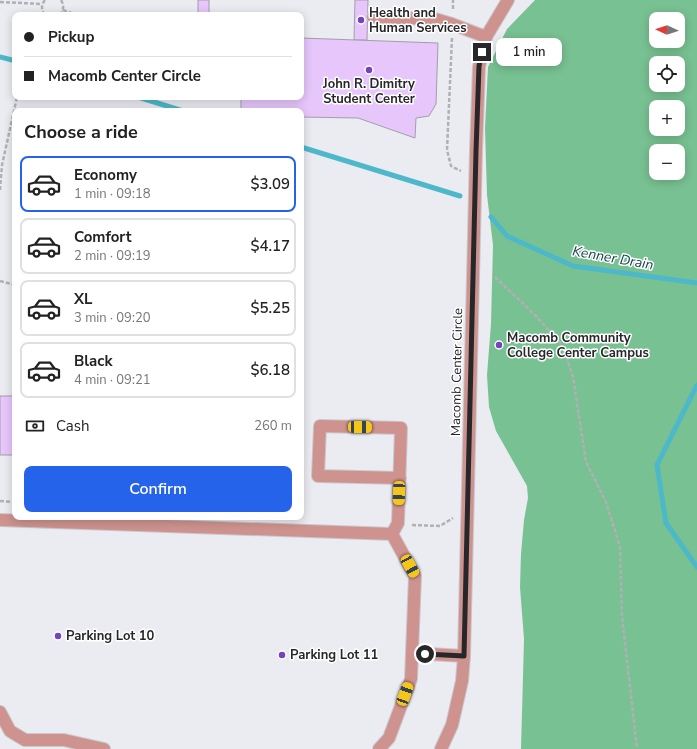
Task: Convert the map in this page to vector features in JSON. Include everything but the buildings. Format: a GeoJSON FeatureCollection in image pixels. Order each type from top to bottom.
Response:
{"type":"FeatureCollection","features":[{"type":"Feature","properties":{"kind":"street","name":"Macomb Center Circle"},"geometry":{"type":"LineString","coordinates":[[441,749],[452,725],[462,681],[464,656],[479,66],[486,36],[508,0]]}},
{"type":"Feature","properties":{"kind":"street"},"geometry":{"type":"LineString","coordinates":[[373,17],[435,19],[486,36]]}},
{"type":"Feature","properties":{"kind":"street"},"geometry":{"type":"LineString","coordinates":[[379,749],[389,738],[411,679],[416,576],[395,528],[400,478],[401,428],[320,426],[318,476],[400,478]]}},
{"type":"Feature","properties":{"kind":"street"},"geometry":{"type":"LineString","coordinates":[[0,520],[395,528]]}},
{"type":"Feature","properties":{"kind":"street"},"geometry":{"type":"LineString","coordinates":[[412,654],[464,656]]}},
{"type":"Feature","properties":{"kind":"street"},"geometry":{"type":"LineString","coordinates":[[0,712],[10,731],[25,740],[64,740],[104,749]]}},
{"type":"Feature","properties":{"kind":"path"},"geometry":{"type":"LineString","coordinates":[[43,12],[42,4],[45,0]]}},
{"type":"Feature","properties":{"kind":"path"},"geometry":{"type":"LineString","coordinates":[[61,0],[64,6],[63,10],[69,12]]}},
{"type":"Feature","properties":{"kind":"path"},"geometry":{"type":"LineString","coordinates":[[453,0],[447,150],[451,166],[465,173]]}},
{"type":"Feature","properties":{"kind":"path"},"geometry":{"type":"LineString","coordinates":[[0,2],[42,4]]}},
{"type":"Feature","properties":{"kind":"path"},"geometry":{"type":"LineString","coordinates":[[0,190],[2,165],[12,120]]}},
{"type":"Feature","properties":{"kind":"path"},"geometry":{"type":"LineString","coordinates":[[495,277],[537,317],[562,345],[573,377],[586,462],[606,502],[620,547],[622,616],[637,749]]}},
{"type":"Feature","properties":{"kind":"path"},"geometry":{"type":"LineString","coordinates":[[0,281],[12,284]]}},
{"type":"Feature","properties":{"kind":"path"},"geometry":{"type":"LineString","coordinates":[[0,501],[12,502]]}},
{"type":"Feature","properties":{"kind":"path"},"geometry":{"type":"LineString","coordinates":[[395,528],[440,526],[455,516]]}},
{"type":"Feature","properties":{"kind":"green space"},"geometry":{"type":"Polygon","coordinates":[[[535,0],[697,0],[697,749],[521,749],[524,639],[520,587],[524,520],[528,498],[527,486],[496,431],[489,407],[487,375],[491,324],[493,245],[487,195],[485,128],[488,67],[507,29],[535,0]]]}},
{"type":"Feature","properties":{"kind":"waterway","name":"Kenner Drain"},"geometry":{"type":"LineString","coordinates":[[0,57],[12,60]]}},
{"type":"Feature","properties":{"kind":"waterway","name":"Kenner Drain"},"geometry":{"type":"LineString","coordinates":[[148,100],[173,108]]}},
{"type":"Feature","properties":{"kind":"waterway","name":"Kenner Drain"},"geometry":{"type":"LineString","coordinates":[[304,148],[460,196]]}},
{"type":"Feature","properties":{"kind":"waterway","name":"Kenner Drain"},"geometry":{"type":"LineString","coordinates":[[491,217],[507,236],[573,266],[697,283]]}},
{"type":"Feature","properties":{"kind":"waterway","name":"Kenner Drain"},"geometry":{"type":"LineString","coordinates":[[697,385],[657,465],[666,523],[697,567]]}},
{"type":"Feature","properties":{"kind":"place","name":"Health and Human Services"},"geometry":{"type":"Point","coordinates":[361,20]}},
{"type":"Feature","properties":{"kind":"place","name":"John R. Dimitry Student Center"},"geometry":{"type":"Point","coordinates":[369,70]}},
{"type":"Feature","properties":{"kind":"place","name":"Macomb Community College Center Campus"},"geometry":{"type":"Point","coordinates":[499,345]}},
{"type":"Feature","properties":{"kind":"place","name":"Parking Lot 10"},"geometry":{"type":"Point","coordinates":[58,636]}},
{"type":"Feature","properties":{"kind":"place","name":"Parking Lot 11"},"geometry":{"type":"Point","coordinates":[282,655]}},
{"type":"Feature","properties":{"kind":"route"},"geometry":{"type":"LineString","coordinates":[[425,654],[464,656],[476,151],[479,66],[482,52]]}}]}
